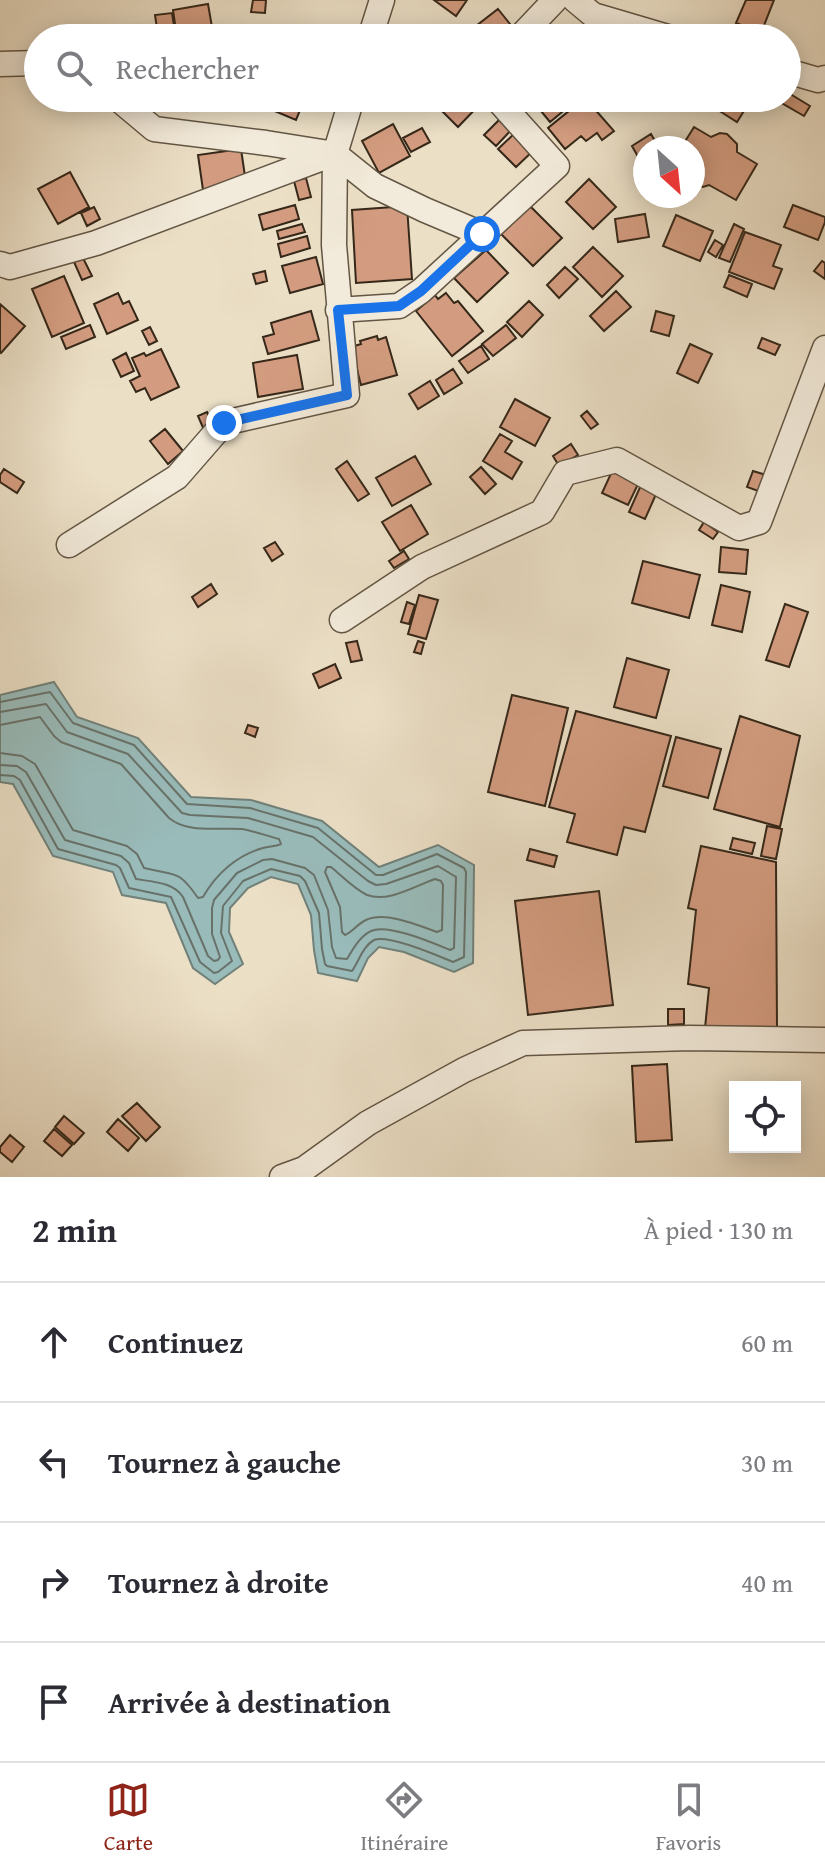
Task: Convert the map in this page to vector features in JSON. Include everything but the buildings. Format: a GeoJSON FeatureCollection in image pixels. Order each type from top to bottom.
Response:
{"type":"FeatureCollection","features":[{"type":"Feature","properties":{"kind":"street"},"geometry":{"type":"LineString","coordinates":[[374,24],[382,0]]}},
{"type":"Feature","properties":{"kind":"street"},"geometry":{"type":"LineString","coordinates":[[532,24],[555,0]]}},
{"type":"Feature","properties":{"kind":"street"},"geometry":{"type":"LineString","coordinates":[[575,0],[593,15],[624,24]]}},
{"type":"Feature","properties":{"kind":"street"},"geometry":{"type":"LineString","coordinates":[[0,64],[24,63]]}},
{"type":"Feature","properties":{"kind":"street"},"geometry":{"type":"LineString","coordinates":[[801,75],[818,80],[825,78]]}},
{"type":"Feature","properties":{"kind":"street"},"geometry":{"type":"LineString","coordinates":[[134,112],[154,129],[335,154],[375,186],[482,234]]}},
{"type":"Feature","properties":{"kind":"street"},"geometry":{"type":"LineString","coordinates":[[69,545],[177,477],[224,423],[347,395],[334,245],[335,154],[348,112]]}},
{"type":"Feature","properties":{"kind":"street"},"geometry":{"type":"LineString","coordinates":[[338,310],[399,306],[421,291],[557,166],[509,112]]}},
{"type":"Feature","properties":{"kind":"street"},"geometry":{"type":"LineString","coordinates":[[0,264],[10,267],[96,243],[335,154]]}},
{"type":"Feature","properties":{"kind":"street"},"geometry":{"type":"LineString","coordinates":[[342,620],[422,567],[542,512],[565,473],[604,463],[617,460],[739,528],[759,522],[825,348]]}},
{"type":"Feature","properties":{"kind":"street"},"geometry":{"type":"LineString","coordinates":[[282,1177],[304,1169],[368,1123],[464,1070],[523,1043],[689,1038],[825,1040]]}},
{"type":"Feature","properties":{"kind":"water"},"geometry":{"type":"Polygon","coordinates":[[[54,682],[77,717],[138,738],[191,797],[251,800],[322,821],[379,867],[438,845],[474,865],[473,963],[454,972],[404,952],[379,947],[368,958],[357,981],[318,973],[311,915],[298,884],[271,877],[248,888],[230,908],[229,932],[243,964],[215,984],[193,968],[166,903],[122,895],[113,872],[53,856],[13,784],[0,782],[0,695],[54,682]]]}},
{"type":"Feature","properties":{"kind":"route"},"geometry":{"type":"LineString","coordinates":[[224,423],[347,395],[338,310],[399,306],[421,291],[482,234]]}}]}
